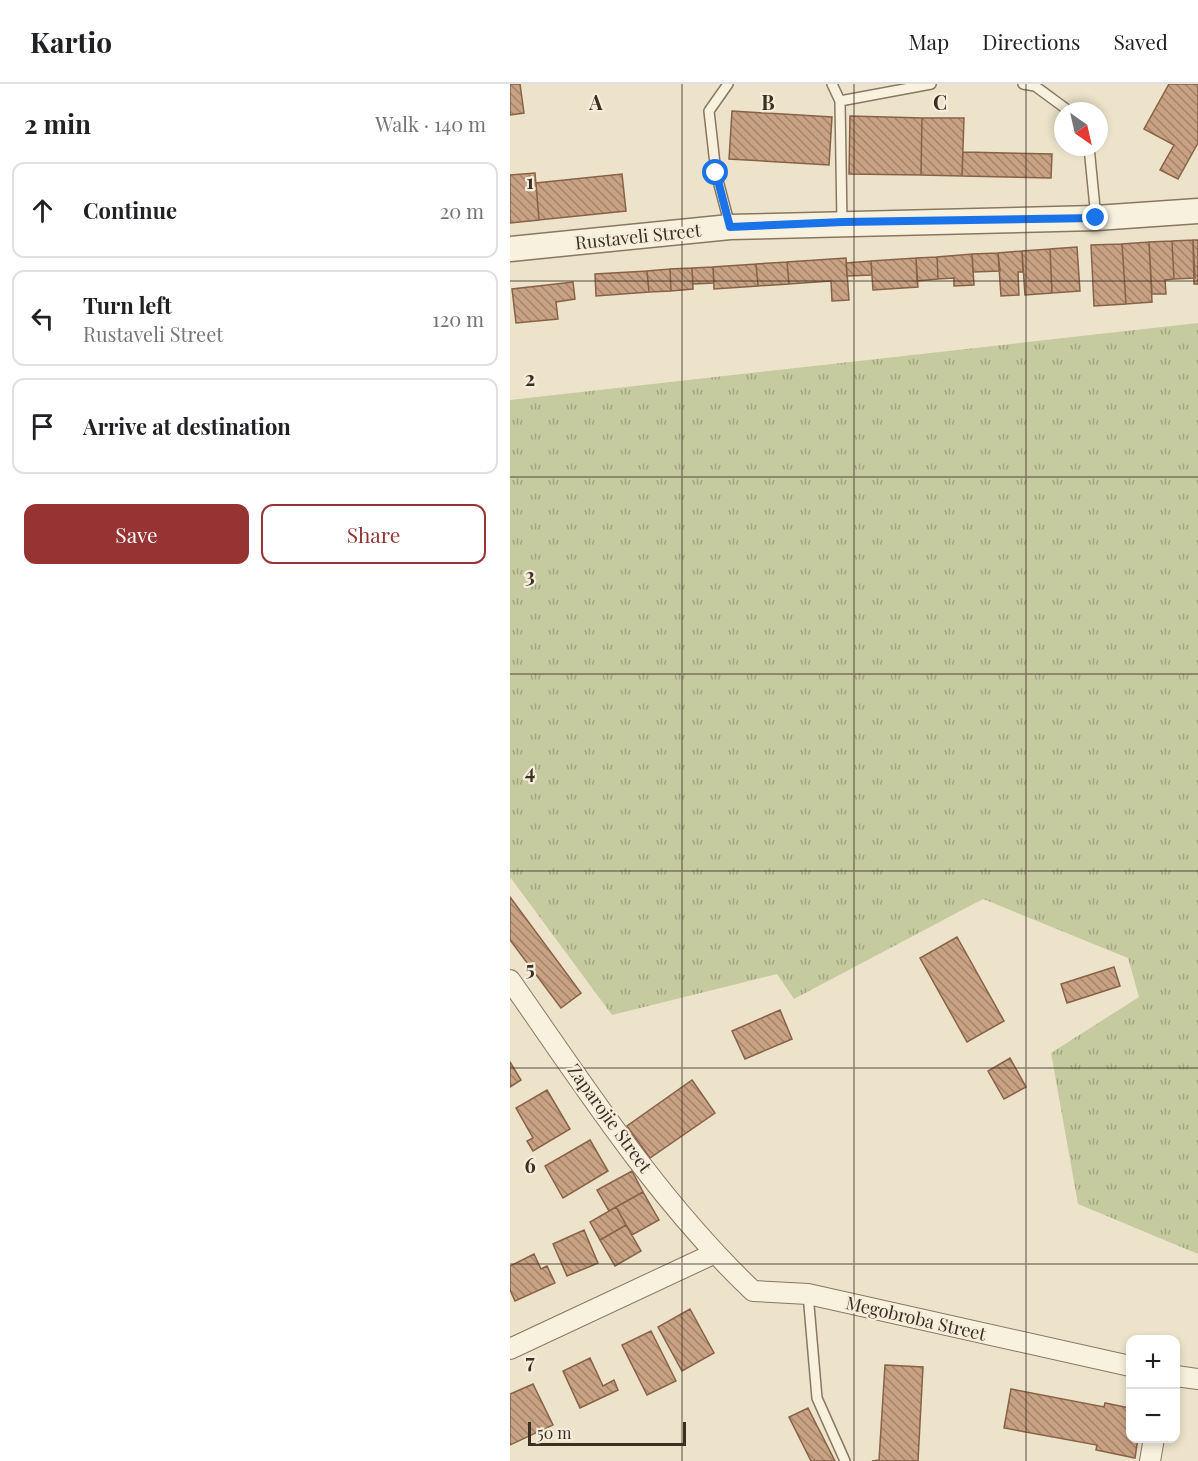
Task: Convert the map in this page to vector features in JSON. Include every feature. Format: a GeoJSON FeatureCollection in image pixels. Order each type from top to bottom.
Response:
{"type":"FeatureCollection","features":[{"type":"Feature","properties":{"kind":"street","name":"Rustaveli Street"},"geometry":{"type":"LineString","coordinates":[[510,249],[730,227],[843,222],[1096,218],[1198,211]]}},
{"type":"Feature","properties":{"kind":"street","name":"Zaparojie Street"},"geometry":{"type":"LineString","coordinates":[[510,981],[614,1126],[713,1254]]}},
{"type":"Feature","properties":{"kind":"street","name":"Megobroba Street"},"geometry":{"type":"LineString","coordinates":[[713,1254],[753,1291],[808,1294],[1126,1365]]}},
{"type":"Feature","properties":{"kind":"street"},"geometry":{"type":"LineString","coordinates":[[510,1349],[713,1254]]}},
{"type":"Feature","properties":{"kind":"street"},"geometry":{"type":"LineString","coordinates":[[1180,1377],[1198,1379]]}},
{"type":"Feature","properties":{"kind":"street"},"geometry":{"type":"LineString","coordinates":[[1150,1461],[1153,1443]]}},
{"type":"Feature","properties":{"kind":"lane"},"geometry":{"type":"LineString","coordinates":[[728,84],[708,111],[716,173],[730,227]]}},
{"type":"Feature","properties":{"kind":"lane"},"geometry":{"type":"LineString","coordinates":[[832,84],[840,101],[843,222]]}},
{"type":"Feature","properties":{"kind":"lane"},"geometry":{"type":"LineString","coordinates":[[840,101],[931,84]]}},
{"type":"Feature","properties":{"kind":"lane"},"geometry":{"type":"LineString","coordinates":[[1023,84],[1035,86],[1057,102]]}},
{"type":"Feature","properties":{"kind":"lane"},"geometry":{"type":"LineString","coordinates":[[1090,156],[1096,218]]}},
{"type":"Feature","properties":{"kind":"lane"},"geometry":{"type":"LineString","coordinates":[[808,1294],[817,1398],[845,1461]]}},
{"type":"Feature","properties":{"kind":"green space"},"geometry":{"type":"Polygon","coordinates":[[[1198,323],[1198,1254],[1078,1204],[1051,1053],[1139,997],[1128,958],[983,899],[794,999],[777,974],[612,1015],[510,877],[510,400],[1198,323]]]}},
{"type":"Feature","properties":{"kind":"building"},"geometry":{"type":"Polygon","coordinates":[[[510,84],[520,84],[524,113],[510,115],[510,84]]]}},
{"type":"Feature","properties":{"kind":"building"},"geometry":{"type":"Polygon","coordinates":[[[1169,84],[1198,84],[1198,143],[1178,179],[1160,170],[1174,145],[1144,129],[1169,84]]]}},
{"type":"Feature","properties":{"kind":"building"},"geometry":{"type":"Polygon","coordinates":[[[732,111],[832,117],[829,165],[729,159],[732,111]]]}},
{"type":"Feature","properties":{"kind":"building"},"geometry":{"type":"Polygon","coordinates":[[[850,116],[922,118],[921,175],[849,174],[850,116]]]}},
{"type":"Feature","properties":{"kind":"building"},"geometry":{"type":"Polygon","coordinates":[[[922,118],[964,118],[962,176],[921,175],[922,118]]]}},
{"type":"Feature","properties":{"kind":"building"},"geometry":{"type":"Polygon","coordinates":[[[963,152],[1052,154],[1051,178],[962,176],[963,152]]]}},
{"type":"Feature","properties":{"kind":"building"},"geometry":{"type":"Polygon","coordinates":[[[535,173],[539,220],[510,223],[510,175],[535,173]]]}},
{"type":"Feature","properties":{"kind":"building"},"geometry":{"type":"Polygon","coordinates":[[[622,174],[626,211],[539,220],[536,183],[622,174]]]}},
{"type":"Feature","properties":{"kind":"building"},"geometry":{"type":"Polygon","coordinates":[[[1193,240],[1195,278],[1174,279],[1172,241],[1193,240]]]}},
{"type":"Feature","properties":{"kind":"building"},"geometry":{"type":"Polygon","coordinates":[[[1193,240],[1198,240],[1198,284],[1194,284],[1193,240]]]}},
{"type":"Feature","properties":{"kind":"building"},"geometry":{"type":"Polygon","coordinates":[[[1172,241],[1174,279],[1165,280],[1166,294],[1152,294],[1149,242],[1172,241]]]}},
{"type":"Feature","properties":{"kind":"building"},"geometry":{"type":"Polygon","coordinates":[[[1149,242],[1152,302],[1126,304],[1122,244],[1149,242]]]}},
{"type":"Feature","properties":{"kind":"building"},"geometry":{"type":"Polygon","coordinates":[[[1122,244],[1126,304],[1094,306],[1091,245],[1122,244]]]}},
{"type":"Feature","properties":{"kind":"building"},"geometry":{"type":"Polygon","coordinates":[[[1077,247],[1080,291],[1052,293],[1050,249],[1077,247]]]}},
{"type":"Feature","properties":{"kind":"building"},"geometry":{"type":"Polygon","coordinates":[[[1050,249],[1052,293],[1025,295],[1022,251],[1050,249]]]}},
{"type":"Feature","properties":{"kind":"building"},"geometry":{"type":"Polygon","coordinates":[[[1022,251],[1023,272],[1018,272],[1019,295],[1001,296],[998,253],[1022,251]]]}},
{"type":"Feature","properties":{"kind":"building"},"geometry":{"type":"Polygon","coordinates":[[[998,253],[1000,271],[973,272],[972,254],[998,253]]]}},
{"type":"Feature","properties":{"kind":"building"},"geometry":{"type":"Polygon","coordinates":[[[972,254],[974,285],[954,286],[954,278],[938,279],[937,257],[972,254]]]}},
{"type":"Feature","properties":{"kind":"building"},"geometry":{"type":"Polygon","coordinates":[[[937,257],[938,279],[917,281],[916,258],[937,257]]]}},
{"type":"Feature","properties":{"kind":"building"},"geometry":{"type":"Polygon","coordinates":[[[846,258],[849,300],[832,301],[831,281],[789,284],[787,262],[846,258]]]}},
{"type":"Feature","properties":{"kind":"building"},"geometry":{"type":"Polygon","coordinates":[[[916,258],[918,287],[873,290],[871,261],[916,258]]]}},
{"type":"Feature","properties":{"kind":"building"},"geometry":{"type":"Polygon","coordinates":[[[871,261],[872,275],[847,276],[846,263],[871,261]]]}},
{"type":"Feature","properties":{"kind":"building"},"geometry":{"type":"Polygon","coordinates":[[[787,262],[789,284],[758,286],[756,264],[787,262]]]}},
{"type":"Feature","properties":{"kind":"building"},"geometry":{"type":"Polygon","coordinates":[[[756,264],[758,286],[714,289],[713,267],[756,264]]]}},
{"type":"Feature","properties":{"kind":"building"},"geometry":{"type":"Polygon","coordinates":[[[713,267],[714,283],[693,284],[692,268],[713,267]]]}},
{"type":"Feature","properties":{"kind":"building"},"geometry":{"type":"Polygon","coordinates":[[[692,268],[693,289],[671,291],[670,269],[692,268]]]}},
{"type":"Feature","properties":{"kind":"building"},"geometry":{"type":"Polygon","coordinates":[[[670,269],[671,291],[649,292],[647,271],[670,269]]]}},
{"type":"Feature","properties":{"kind":"building"},"geometry":{"type":"Polygon","coordinates":[[[647,271],[649,292],[596,296],[595,274],[647,271]]]}},
{"type":"Feature","properties":{"kind":"building"},"geometry":{"type":"Polygon","coordinates":[[[573,282],[575,299],[556,302],[558,319],[516,323],[512,289],[573,282]]]}},
{"type":"Feature","properties":{"kind":"building"},"geometry":{"type":"Polygon","coordinates":[[[510,897],[581,993],[561,1008],[510,940],[510,897]]]}},
{"type":"Feature","properties":{"kind":"building"},"geometry":{"type":"Polygon","coordinates":[[[957,937],[1004,1021],[967,1042],[920,958],[957,937]]]}},
{"type":"Feature","properties":{"kind":"building"},"geometry":{"type":"Polygon","coordinates":[[[1114,967],[1120,986],[1067,1003],[1061,984],[1114,967]]]}},
{"type":"Feature","properties":{"kind":"building"},"geometry":{"type":"Polygon","coordinates":[[[780,1010],[792,1039],[745,1059],[732,1031],[780,1010]]]}},
{"type":"Feature","properties":{"kind":"building"},"geometry":{"type":"Polygon","coordinates":[[[1010,1058],[1026,1087],[1004,1099],[988,1071],[1010,1058]]]}},
{"type":"Feature","properties":{"kind":"building"},"geometry":{"type":"Polygon","coordinates":[[[510,1062],[521,1080],[510,1087],[510,1062]]]}},
{"type":"Feature","properties":{"kind":"building"},"geometry":{"type":"Polygon","coordinates":[[[692,1080],[715,1113],[650,1158],[627,1126],[692,1080]]]}},
{"type":"Feature","properties":{"kind":"building"},"geometry":{"type":"Polygon","coordinates":[[[547,1090],[570,1129],[533,1151],[527,1141],[533,1138],[516,1108],[547,1090]]]}},
{"type":"Feature","properties":{"kind":"building"},"geometry":{"type":"Polygon","coordinates":[[[590,1140],[608,1171],[563,1198],[545,1166],[590,1140]]]}},
{"type":"Feature","properties":{"kind":"building"},"geometry":{"type":"Polygon","coordinates":[[[632,1171],[643,1192],[609,1211],[597,1190],[632,1171]]]}},
{"type":"Feature","properties":{"kind":"building"},"geometry":{"type":"Polygon","coordinates":[[[643,1192],[659,1220],[632,1235],[616,1207],[643,1192]]]}},
{"type":"Feature","properties":{"kind":"building"},"geometry":{"type":"Polygon","coordinates":[[[616,1207],[626,1225],[600,1240],[590,1222],[616,1207]]]}},
{"type":"Feature","properties":{"kind":"building"},"geometry":{"type":"Polygon","coordinates":[[[626,1225],[641,1251],[615,1266],[600,1240],[626,1225]]]}},
{"type":"Feature","properties":{"kind":"building"},"geometry":{"type":"Polygon","coordinates":[[[584,1230],[598,1263],[567,1276],[553,1244],[584,1230]]]}},
{"type":"Feature","properties":{"kind":"building"},"geometry":{"type":"Polygon","coordinates":[[[534,1254],[541,1269],[547,1266],[555,1283],[515,1301],[510,1290],[510,1266],[534,1254]]]}},
{"type":"Feature","properties":{"kind":"building"},"geometry":{"type":"Polygon","coordinates":[[[690,1309],[714,1353],[682,1371],[658,1327],[690,1309]]]}},
{"type":"Feature","properties":{"kind":"building"},"geometry":{"type":"Polygon","coordinates":[[[651,1331],[676,1381],[647,1395],[622,1345],[651,1331]]]}},
{"type":"Feature","properties":{"kind":"building"},"geometry":{"type":"Polygon","coordinates":[[[590,1358],[603,1386],[614,1380],[618,1390],[580,1408],[563,1371],[590,1358]]]}},
{"type":"Feature","properties":{"kind":"building"},"geometry":{"type":"Polygon","coordinates":[[[885,1365],[923,1367],[918,1461],[872,1461],[879,1460],[885,1365]]]}},
{"type":"Feature","properties":{"kind":"building"},"geometry":{"type":"Polygon","coordinates":[[[533,1384],[553,1425],[510,1445],[510,1394],[533,1384]]]}},
{"type":"Feature","properties":{"kind":"building"},"geometry":{"type":"Polygon","coordinates":[[[1011,1389],[1104,1407],[1105,1403],[1126,1407],[1126,1443],[1137,1443],[1135,1458],[1096,1450],[1097,1445],[1004,1428],[1011,1389]]]}},
{"type":"Feature","properties":{"kind":"building"},"geometry":{"type":"Polygon","coordinates":[[[808,1408],[835,1461],[811,1461],[789,1417],[808,1408]]]}},
{"type":"Feature","properties":{"kind":"route"},"geometry":{"type":"LineString","coordinates":[[716,173],[730,227],[843,222],[1096,218]]}}]}
